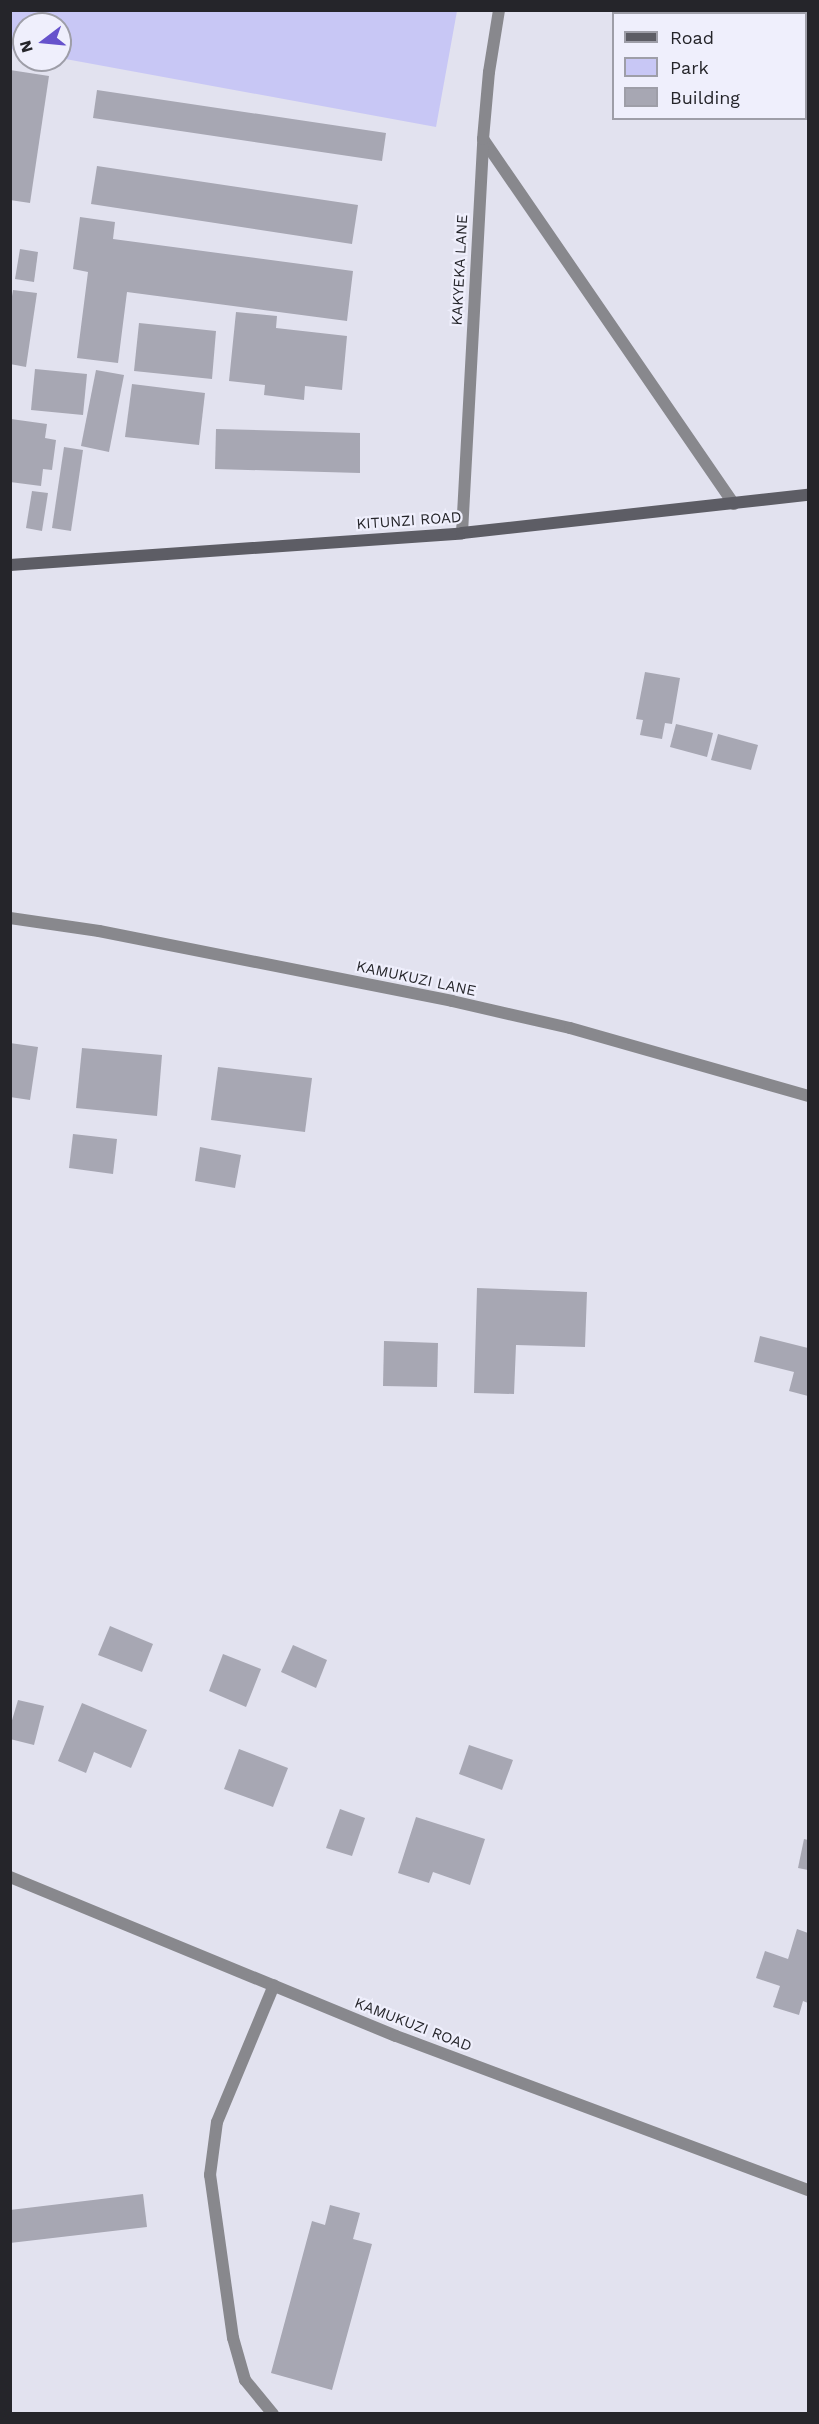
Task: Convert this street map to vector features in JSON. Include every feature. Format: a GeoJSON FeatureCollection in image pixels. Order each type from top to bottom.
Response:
{"type":"FeatureCollection","features":[{"type":"Feature","properties":{"kind":"street","name":"KAKYEKA LANE"},"geometry":{"type":"LineString","coordinates":[[462,533],[483,139],[489,72],[499,10]]}},
{"type":"Feature","properties":{"kind":"street"},"geometry":{"type":"LineString","coordinates":[[483,139],[734,504]]}},
{"type":"Feature","properties":{"kind":"street","name":"KITUNZI ROAD"},"geometry":{"type":"LineString","coordinates":[[10,565],[462,533],[808,495]]}},
{"type":"Feature","properties":{"kind":"street","name":"KAMUKUZI LANE"},"geometry":{"type":"LineString","coordinates":[[10,918],[99,931],[506,1013],[570,1028],[808,1096]]}},
{"type":"Feature","properties":{"kind":"street","name":"KAMUKUZI ROAD"},"geometry":{"type":"LineString","coordinates":[[10,1877],[396,2036],[808,2190]]}},
{"type":"Feature","properties":{"kind":"street"},"geometry":{"type":"LineString","coordinates":[[273,2414],[245,2380],[233,2338],[210,2175],[217,2122],[274,1985]]}},
{"type":"Feature","properties":{"kind":"green space"},"geometry":{"type":"Polygon","coordinates":[[[11,10],[457,11],[436,127],[72,60],[72,12],[12,12],[11,49],[11,10]]]}},
{"type":"Feature","properties":{"kind":"building"},"geometry":{"type":"Polygon","coordinates":[[[10,70],[49,76],[30,203],[10,200],[10,70]]]}},
{"type":"Feature","properties":{"kind":"building"},"geometry":{"type":"Polygon","coordinates":[[[97,90],[386,133],[382,161],[93,118],[97,90]]]}},
{"type":"Feature","properties":{"kind":"building"},"geometry":{"type":"Polygon","coordinates":[[[97,166],[358,205],[352,244],[91,204],[97,166]]]}},
{"type":"Feature","properties":{"kind":"building"},"geometry":{"type":"Polygon","coordinates":[[[80,217],[115,222],[113,239],[353,271],[347,321],[127,292],[118,363],[77,358],[88,272],[73,269],[80,217]]]}},
{"type":"Feature","properties":{"kind":"building"},"geometry":{"type":"Polygon","coordinates":[[[20,249],[38,252],[34,282],[15,279],[20,249]]]}},
{"type":"Feature","properties":{"kind":"building"},"geometry":{"type":"Polygon","coordinates":[[[13,290],[37,293],[26,367],[10,364],[10,309],[13,290]]]}},
{"type":"Feature","properties":{"kind":"building"},"geometry":{"type":"Polygon","coordinates":[[[236,312],[277,316],[276,328],[347,336],[342,390],[305,386],[304,400],[264,395],[265,385],[229,381],[236,312]]]}},
{"type":"Feature","properties":{"kind":"building"},"geometry":{"type":"Polygon","coordinates":[[[139,323],[216,331],[212,379],[134,371],[139,323]]]}},
{"type":"Feature","properties":{"kind":"building"},"geometry":{"type":"Polygon","coordinates":[[[35,369],[87,374],[83,415],[31,410],[35,369]]]}},
{"type":"Feature","properties":{"kind":"building"},"geometry":{"type":"Polygon","coordinates":[[[96,370],[124,375],[109,452],[81,446],[96,370]]]}},
{"type":"Feature","properties":{"kind":"building"},"geometry":{"type":"Polygon","coordinates":[[[132,384],[205,393],[199,445],[125,437],[132,384]]]}},
{"type":"Feature","properties":{"kind":"building"},"geometry":{"type":"Polygon","coordinates":[[[11,419],[47,424],[45,438],[56,440],[52,470],[43,469],[41,486],[10,482],[11,419]]]}},
{"type":"Feature","properties":{"kind":"building"},"geometry":{"type":"Polygon","coordinates":[[[216,429],[360,433],[360,473],[215,469],[216,429]]]}},
{"type":"Feature","properties":{"kind":"building"},"geometry":{"type":"Polygon","coordinates":[[[64,447],[83,450],[71,531],[52,528],[64,447]]]}},
{"type":"Feature","properties":{"kind":"building"},"geometry":{"type":"Polygon","coordinates":[[[32,491],[48,493],[42,531],[26,528],[32,491]]]}},
{"type":"Feature","properties":{"kind":"building"},"geometry":{"type":"Polygon","coordinates":[[[645,672],[680,678],[672,724],[665,723],[662,739],[640,735],[643,720],[636,719],[645,672]]]}},
{"type":"Feature","properties":{"kind":"building"},"geometry":{"type":"Polygon","coordinates":[[[676,724],[713,733],[707,757],[670,747],[676,724]]]}},
{"type":"Feature","properties":{"kind":"building"},"geometry":{"type":"Polygon","coordinates":[[[718,734],[758,745],[751,770],[711,760],[718,734]]]}},
{"type":"Feature","properties":{"kind":"building"},"geometry":{"type":"Polygon","coordinates":[[[10,1043],[38,1047],[30,1100],[10,1097],[10,1043]]]}},
{"type":"Feature","properties":{"kind":"building"},"geometry":{"type":"Polygon","coordinates":[[[82,1048],[162,1055],[157,1116],[76,1108],[82,1048]]]}},
{"type":"Feature","properties":{"kind":"building"},"geometry":{"type":"Polygon","coordinates":[[[218,1067],[312,1078],[305,1132],[211,1120],[218,1067]]]}},
{"type":"Feature","properties":{"kind":"building"},"geometry":{"type":"Polygon","coordinates":[[[73,1134],[117,1139],[113,1174],[69,1168],[73,1134]]]}},
{"type":"Feature","properties":{"kind":"building"},"geometry":{"type":"Polygon","coordinates":[[[200,1147],[241,1155],[235,1188],[195,1181],[200,1147]]]}},
{"type":"Feature","properties":{"kind":"building"},"geometry":{"type":"Polygon","coordinates":[[[477,1288],[587,1292],[585,1347],[516,1345],[514,1394],[474,1393],[477,1288]]]}},
{"type":"Feature","properties":{"kind":"building"},"geometry":{"type":"Polygon","coordinates":[[[760,1336],[808,1348],[808,1396],[789,1391],[794,1372],[754,1362],[760,1336]]]}},
{"type":"Feature","properties":{"kind":"building"},"geometry":{"type":"Polygon","coordinates":[[[384,1341],[438,1343],[437,1387],[383,1386],[384,1341]]]}},
{"type":"Feature","properties":{"kind":"building"},"geometry":{"type":"Polygon","coordinates":[[[110,1626],[153,1644],[142,1672],[98,1655],[110,1626]]]}},
{"type":"Feature","properties":{"kind":"building"},"geometry":{"type":"Polygon","coordinates":[[[293,1645],[327,1660],[316,1688],[281,1672],[293,1645]]]}},
{"type":"Feature","properties":{"kind":"building"},"geometry":{"type":"Polygon","coordinates":[[[223,1654],[261,1669],[246,1707],[209,1691],[223,1654]]]}},
{"type":"Feature","properties":{"kind":"building"},"geometry":{"type":"Polygon","coordinates":[[[18,1700],[44,1706],[34,1745],[10,1739],[10,1727],[18,1700]]]}},
{"type":"Feature","properties":{"kind":"building"},"geometry":{"type":"Polygon","coordinates":[[[82,1703],[147,1730],[131,1768],[94,1752],[86,1773],[58,1761],[82,1703]]]}},
{"type":"Feature","properties":{"kind":"building"},"geometry":{"type":"Polygon","coordinates":[[[469,1745],[513,1760],[502,1790],[459,1774],[469,1745]]]}},
{"type":"Feature","properties":{"kind":"building"},"geometry":{"type":"Polygon","coordinates":[[[239,1749],[288,1768],[273,1807],[224,1789],[239,1749]]]}},
{"type":"Feature","properties":{"kind":"building"},"geometry":{"type":"Polygon","coordinates":[[[340,1809],[365,1818],[352,1856],[326,1848],[340,1809]]]}},
{"type":"Feature","properties":{"kind":"building"},"geometry":{"type":"Polygon","coordinates":[[[416,1817],[485,1839],[470,1885],[433,1872],[429,1883],[398,1873],[416,1817]]]}},
{"type":"Feature","properties":{"kind":"building"},"geometry":{"type":"Polygon","coordinates":[[[804,1839],[808,1840],[808,1870],[798,1868],[804,1839]]]}},
{"type":"Feature","properties":{"kind":"building"},"geometry":{"type":"Polygon","coordinates":[[[797,1929],[808,1933],[808,2003],[803,2001],[799,2015],[773,2007],[780,1986],[756,1978],[765,1951],[788,1959],[797,1929]]]}},
{"type":"Feature","properties":{"kind":"building"},"geometry":{"type":"Polygon","coordinates":[[[143,2194],[147,2227],[10,2243],[10,2210],[143,2194]]]}},
{"type":"Feature","properties":{"kind":"building"},"geometry":{"type":"Polygon","coordinates":[[[330,2205],[360,2213],[353,2239],[372,2244],[332,2390],[271,2373],[312,2221],[325,2225],[330,2205]]]}}]}
